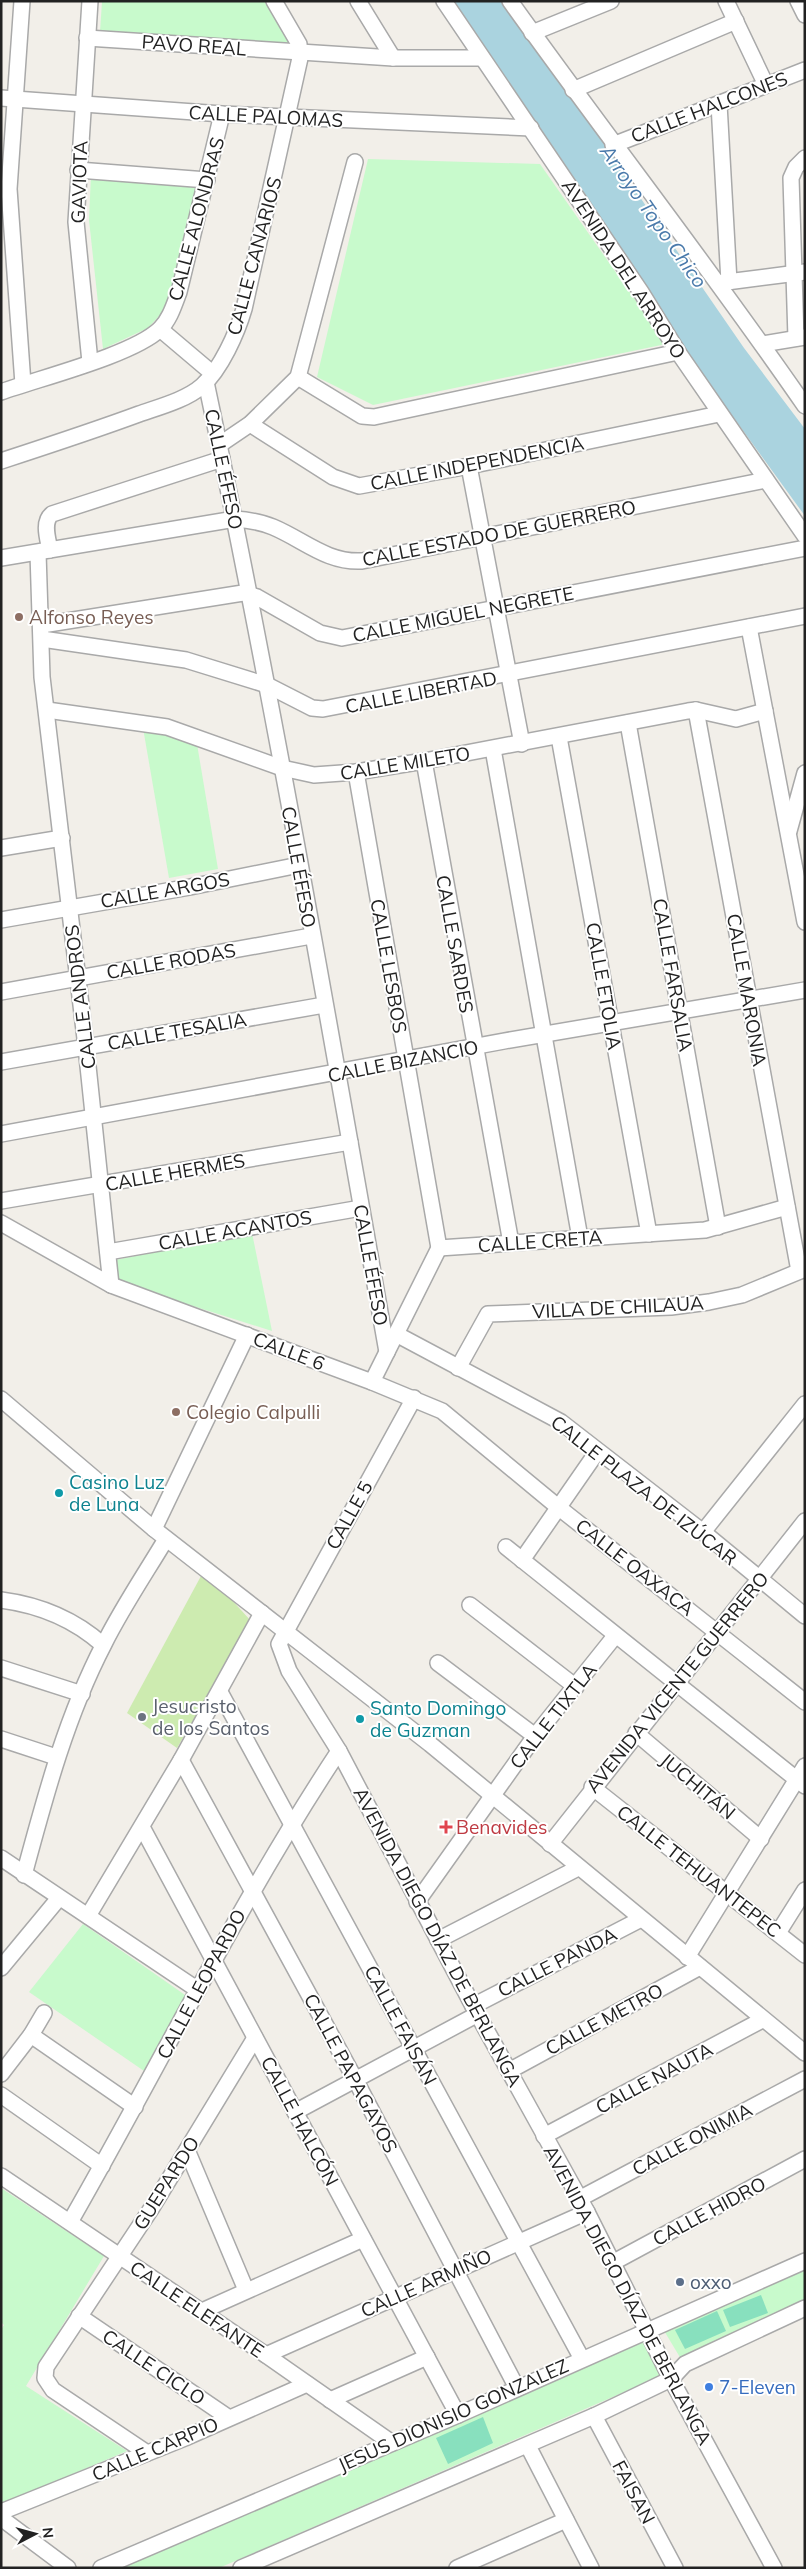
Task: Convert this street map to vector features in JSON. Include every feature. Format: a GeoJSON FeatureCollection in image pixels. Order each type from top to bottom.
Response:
{"type":"FeatureCollection","features":[{"type":"Feature","properties":{"kind":"street"},"geometry":{"type":"LineString","coordinates":[[22,1],[17,100],[9,189],[23,384]]}},
{"type":"Feature","properties":{"kind":"street","name":"GAVIOTA"},"geometry":{"type":"LineString","coordinates":[[90,1],[78,170],[78,256],[90,362]]}},
{"type":"Feature","properties":{"kind":"street"},"geometry":{"type":"LineString","coordinates":[[274,1],[295,36],[300,52]]}},
{"type":"Feature","properties":{"kind":"street"},"geometry":{"type":"LineString","coordinates":[[358,1],[394,58]]}},
{"type":"Feature","properties":{"kind":"street","name":"AVENIDA DEL ARROYO"},"geometry":{"type":"LineString","coordinates":[[444,1],[641,292],[719,414],[805,536]]}},
{"type":"Feature","properties":{"kind":"street"},"geometry":{"type":"LineString","coordinates":[[510,1],[613,145],[723,282],[762,344],[805,406]]}},
{"type":"Feature","properties":{"kind":"street"},"geometry":{"type":"LineString","coordinates":[[532,33],[612,1]]}},
{"type":"Feature","properties":{"kind":"street"},"geometry":{"type":"LineString","coordinates":[[726,1],[766,85]]}},
{"type":"Feature","properties":{"kind":"street"},"geometry":{"type":"LineString","coordinates":[[798,1],[805,15]]}},
{"type":"Feature","properties":{"kind":"street"},"geometry":{"type":"LineString","coordinates":[[574,90],[736,21]]}},
{"type":"Feature","properties":{"kind":"street","name":"PAVO REAL"},"geometry":{"type":"LineString","coordinates":[[87,38],[394,58],[482,58]]}},
{"type":"Feature","properties":{"kind":"street","name":"CALLE CANARIOS"},"geometry":{"type":"LineString","coordinates":[[1,461],[150,410],[193,391],[209,378],[229,347],[240,323],[288,118],[300,52]]}},
{"type":"Feature","properties":{"kind":"street","name":"CALLE HALCONES"},"geometry":{"type":"LineString","coordinates":[[613,145],[805,70]]}},
{"type":"Feature","properties":{"kind":"street","name":"CALLE PALOMAS"},"geometry":{"type":"LineString","coordinates":[[1,98],[288,118],[531,128]]}},
{"type":"Feature","properties":{"kind":"street"},"geometry":{"type":"LineString","coordinates":[[719,104],[723,282]]}},
{"type":"Feature","properties":{"kind":"street","name":"CALLE ALONDRAS"},"geometry":{"type":"LineString","coordinates":[[1,392],[90,362],[142,341],[160,329],[167,320],[179,292],[222,114]]}},
{"type":"Feature","properties":{"kind":"street"},"geometry":{"type":"LineString","coordinates":[[762,344],[800,338],[798,206],[791,178],[796,167],[805,158]]}},
{"type":"Feature","properties":{"kind":"street"},"geometry":{"type":"LineString","coordinates":[[355,162],[298,377],[362,416],[374,417],[678,352]]}},
{"type":"Feature","properties":{"kind":"street"},"geometry":{"type":"LineString","coordinates":[[78,170],[207,180]]}},
{"type":"Feature","properties":{"kind":"street"},"geometry":{"type":"LineString","coordinates":[[723,282],[799,273]]}},
{"type":"Feature","properties":{"kind":"street"},"geometry":{"type":"LineString","coordinates":[[160,329],[209,378]]}},
{"type":"Feature","properties":{"kind":"street","name":"CALLE ANDROS"},"geometry":{"type":"LineString","coordinates":[[111,1285],[94,1116],[42,677],[46,524],[48,517],[52,514],[220,452],[298,377]]}},
{"type":"Feature","properties":{"kind":"street","name":"CALLE ÉFESO"},"geometry":{"type":"LineString","coordinates":[[209,378],[220,452],[235,519],[246,593],[267,685],[387,1352]]}},
{"type":"Feature","properties":{"kind":"street","name":"CALLE INDEPENDENCIA"},"geometry":{"type":"LineString","coordinates":[[250,424],[347,484],[374,485],[719,414]]}},
{"type":"Feature","properties":{"kind":"street"},"geometry":{"type":"LineString","coordinates":[[469,466],[522,744]]}},
{"type":"Feature","properties":{"kind":"street","name":"CALLE ESTADO DE GUERRERO"},"geometry":{"type":"LineString","coordinates":[[1,558],[235,519],[274,527],[322,554],[352,561],[766,480]]}},
{"type":"Feature","properties":{"kind":"street","name":"CALLE MIGUEL NEGRETE"},"geometry":{"type":"LineString","coordinates":[[246,593],[320,633],[342,638],[805,548]]}},
{"type":"Feature","properties":{"kind":"street"},"geometry":{"type":"LineString","coordinates":[[42,632],[246,593]]}},
{"type":"Feature","properties":{"kind":"street","name":"CALLE LIBERTAD"},"geometry":{"type":"LineString","coordinates":[[42,632],[186,660],[267,685],[312,708],[323,709],[509,675],[805,616]]}},
{"type":"Feature","properties":{"kind":"street"},"geometry":{"type":"LineString","coordinates":[[749,627],[805,922]]}},
{"type":"Feature","properties":{"kind":"street","name":"CALLE MILETO"},"geometry":{"type":"LineString","coordinates":[[47,710],[167,727],[282,768],[314,775],[356,772],[424,762],[696,710],[736,719],[765,711]]}},
{"type":"Feature","properties":{"kind":"street","name":"CALLE MARONIA"},"geometry":{"type":"LineString","coordinates":[[696,710],[787,1207],[802,1270]]}},
{"type":"Feature","properties":{"kind":"street","name":"CALLE FARSALIA"},"geometry":{"type":"LineString","coordinates":[[628,724],[718,1227]]}},
{"type":"Feature","properties":{"kind":"street","name":"CALLE ETOLIA"},"geometry":{"type":"LineString","coordinates":[[559,737],[649,1234]]}},
{"type":"Feature","properties":{"kind":"street"},"geometry":{"type":"LineString","coordinates":[[493,749],[580,1238]]}},
{"type":"Feature","properties":{"kind":"street","name":"CALLE SARDES"},"geometry":{"type":"LineString","coordinates":[[424,762],[474,1047],[511,1243]]}},
{"type":"Feature","properties":{"kind":"street","name":"CALLE LESBOS"},"geometry":{"type":"LineString","coordinates":[[356,772],[439,1248]]}},
{"type":"Feature","properties":{"kind":"street"},"geometry":{"type":"LineString","coordinates":[[788,835],[805,772]]}},
{"type":"Feature","properties":{"kind":"street"},"geometry":{"type":"LineString","coordinates":[[1,848],[62,838]]}},
{"type":"Feature","properties":{"kind":"street","name":"CALLE ARGOS"},"geometry":{"type":"LineString","coordinates":[[1,920],[190,887],[299,865]]}},
{"type":"Feature","properties":{"kind":"street","name":"CALLE RODAS"},"geometry":{"type":"LineString","coordinates":[[1,992],[311,936]]}},
{"type":"Feature","properties":{"kind":"street","name":"CALLE BIZANCIO"},"geometry":{"type":"LineString","coordinates":[[1,1134],[610,1022],[805,990]]}},
{"type":"Feature","properties":{"kind":"street","name":"CALLE TESALIA"},"geometry":{"type":"LineString","coordinates":[[1,1062],[324,1004]]}},
{"type":"Feature","properties":{"kind":"street","name":"CALLE HERMES"},"geometry":{"type":"LineString","coordinates":[[1,1201],[350,1142]]}},
{"type":"Feature","properties":{"kind":"street","name":"CALLE CRETA"},"geometry":{"type":"LineString","coordinates":[[439,1248],[649,1234],[718,1227],[787,1207]]}},
{"type":"Feature","properties":{"kind":"street","name":"CALLE ACANTOS"},"geometry":{"type":"LineString","coordinates":[[108,1252],[361,1208]]}},
{"type":"Feature","properties":{"kind":"street","name":"CALLE 6"},"geometry":{"type":"LineString","coordinates":[[1,1223],[111,1285],[372,1382],[442,1411],[558,1507]]}},
{"type":"Feature","properties":{"kind":"street"},"geometry":{"type":"LineString","coordinates":[[372,1382],[439,1248]]}},
{"type":"Feature","properties":{"kind":"street","name":"VILLA DE CHILAUA"},"geometry":{"type":"LineString","coordinates":[[458,1368],[488,1314],[671,1307],[709,1302],[742,1295],[802,1270]]}},
{"type":"Feature","properties":{"kind":"street","name":"CALLE PLAZA DE IZÚCAR"},"geometry":{"type":"LineString","coordinates":[[396,1334],[561,1422],[597,1452],[703,1532],[758,1580],[805,1616]]}},
{"type":"Feature","properties":{"kind":"street"},"geometry":{"type":"LineString","coordinates":[[154,1530],[247,1335]]}},
{"type":"Feature","properties":{"kind":"street"},"geometry":{"type":"LineString","coordinates":[[1,1398],[154,1530],[402,1721],[805,2054]]}},
{"type":"Feature","properties":{"kind":"street","name":"CALLE 5"},"geometry":{"type":"LineString","coordinates":[[284,1632],[414,1398]]}},
{"type":"Feature","properties":{"kind":"street"},"geometry":{"type":"LineString","coordinates":[[703,1532],[805,1404]]}},
{"type":"Feature","properties":{"kind":"street"},"geometry":{"type":"LineString","coordinates":[[522,1560],[597,1452]]}},
{"type":"Feature","properties":{"kind":"street","name":"CALLE OAXACA"},"geometry":{"type":"LineString","coordinates":[[558,1507],[805,1702]]}},
{"type":"Feature","properties":{"kind":"street","name":"AVENIDA VICENTE GUERRERO"},"geometry":{"type":"LineString","coordinates":[[550,1844],[592,1787],[803,1526]]}},
{"type":"Feature","properties":{"kind":"street"},"geometry":{"type":"LineString","coordinates":[[24,1875],[56,1757],[82,1694],[103,1645],[166,1539]]}},
{"type":"Feature","properties":{"kind":"street"},"geometry":{"type":"LineString","coordinates":[[506,1547],[615,1636],[802,1777],[687,1957]]}},
{"type":"Feature","properties":{"kind":"street"},"geometry":{"type":"LineString","coordinates":[[1,1600],[23,1603],[68,1620],[89,1632],[103,1645]]}},
{"type":"Feature","properties":{"kind":"street"},"geometry":{"type":"LineString","coordinates":[[470,1605],[576,1687]]}},
{"type":"Feature","properties":{"kind":"street"},"geometry":{"type":"LineString","coordinates":[[88,1916],[220,1692],[262,1613]]}},
{"type":"Feature","properties":{"kind":"street","name":"AVENIDA DIEGO DÍAZ DE BERLANGA"},"geometry":{"type":"LineString","coordinates":[[284,1632],[279,1644],[289,1671],[339,1751],[475,2010],[587,2212],[671,2379],[774,2568]]}},
{"type":"Feature","properties":{"kind":"street","name":"CALLE TIXTLA"},"geometry":{"type":"LineString","coordinates":[[417,1902],[535,1736],[615,1636]]}},
{"type":"Feature","properties":{"kind":"street"},"geometry":{"type":"LineString","coordinates":[[438,1664],[535,1736]]}},
{"type":"Feature","properties":{"kind":"street"},"geometry":{"type":"LineString","coordinates":[[1,1668],[82,1694]]}},
{"type":"Feature","properties":{"kind":"street","name":"CALLE FAISÁN"},"geometry":{"type":"LineString","coordinates":[[220,1692],[582,2359]]}},
{"type":"Feature","properties":{"kind":"street","name":"JUCHITÁN"},"geometry":{"type":"LineString","coordinates":[[636,1733],[761,1839]]}},
{"type":"Feature","properties":{"kind":"street"},"geometry":{"type":"LineString","coordinates":[[1,1739],[56,1757]]}},
{"type":"Feature","properties":{"kind":"street","name":"CALLE LEOPARDO"},"geometry":{"type":"LineString","coordinates":[[70,2222],[135,2107],[252,1890],[290,1824],[339,1751]]}},
{"type":"Feature","properties":{"kind":"street","name":"CALLE PAPAGAYOS"},"geometry":{"type":"LineString","coordinates":[[180,1760],[356,2081],[517,2388]]}},
{"type":"Feature","properties":{"kind":"street","name":"CALLE TEHUANTEPEC"},"geometry":{"type":"LineString","coordinates":[[592,1787],[726,1895],[805,1955]]}},
{"type":"Feature","properties":{"kind":"street","name":"CALLE HALCÓN"},"geometry":{"type":"LineString","coordinates":[[142,1827],[458,2415]]}},
{"type":"Feature","properties":{"kind":"street"},"geometry":{"type":"LineString","coordinates":[[1,1858],[198,1990]]}},
{"type":"Feature","properties":{"kind":"street"},"geometry":{"type":"LineString","coordinates":[[438,1940],[578,1868]]}},
{"type":"Feature","properties":{"kind":"street"},"geometry":{"type":"LineString","coordinates":[[778,1933],[805,1890]]}},
{"type":"Feature","properties":{"kind":"street"},"geometry":{"type":"LineString","coordinates":[[1,1967],[59,1898]]}},
{"type":"Feature","properties":{"kind":"street","name":"CALLE PANDA"},"geometry":{"type":"LineString","coordinates":[[295,2112],[414,2049],[475,2010],[641,1919]]}},
{"type":"Feature","properties":{"kind":"street","name":"CALLE METRO"},"geometry":{"type":"LineString","coordinates":[[509,2071],[700,1968]]}},
{"type":"Feature","properties":{"kind":"street"},"geometry":{"type":"LineString","coordinates":[[1,2074],[31,2035],[44,2013]]}},
{"type":"Feature","properties":{"kind":"street","name":"CALLE NAUTA"},"geometry":{"type":"LineString","coordinates":[[544,2136],[762,2020]]}},
{"type":"Feature","properties":{"kind":"street"},"geometry":{"type":"LineString","coordinates":[[31,2035],[135,2107]]}},
{"type":"Feature","properties":{"kind":"street","name":"GUEPARDO"},"geometry":{"type":"LineString","coordinates":[[148,2453],[53,2390],[45,2378],[46,2367],[120,2257],[255,2038]]}},
{"type":"Feature","properties":{"kind":"street","name":"CALLE ONIMIA"},"geometry":{"type":"LineString","coordinates":[[579,2199],[805,2079]]}},
{"type":"Feature","properties":{"kind":"street"},"geometry":{"type":"LineString","coordinates":[[1,2095],[102,2166]]}},
{"type":"Feature","properties":{"kind":"street"},"geometry":{"type":"LineString","coordinates":[[187,2150],[246,2290]]}},
{"type":"Feature","properties":{"kind":"street","name":"CALLE HIDRO"},"geometry":{"type":"LineString","coordinates":[[612,2263],[805,2159]]}},
{"type":"Feature","properties":{"kind":"street","name":"CALLE ELEFANTE"},"geometry":{"type":"LineString","coordinates":[[1,2176],[266,2354],[392,2443]]}},
{"type":"Feature","properties":{"kind":"street","name":"CALLE ARMIÑO"},"geometry":{"type":"LineString","coordinates":[[266,2354],[587,2212]]}},
{"type":"Feature","properties":{"kind":"street"},"geometry":{"type":"LineString","coordinates":[[202,2311],[363,2239]]}},
{"type":"Feature","properties":{"kind":"street","name":"JESUS DIONISIO GONZALEZ"},"geometry":{"type":"LineString","coordinates":[[103,2567],[458,2415],[805,2261]]}},
{"type":"Feature","properties":{"kind":"street"},"geometry":{"type":"LineString","coordinates":[[241,2568],[594,2416],[671,2379],[685,2364],[805,2308]]}},
{"type":"Feature","properties":{"kind":"street","name":"CALLE CICLO"},"geometry":{"type":"LineString","coordinates":[[79,2316],[229,2418]]}},
{"type":"Feature","properties":{"kind":"street"},"geometry":{"type":"LineString","coordinates":[[330,2400],[427,2357]]}},
{"type":"Feature","properties":{"kind":"street","name":"CALLE CARPIO"},"geometry":{"type":"LineString","coordinates":[[1,2512],[148,2453],[307,2384]]}},
{"type":"Feature","properties":{"kind":"street","name":"FAISAN"},"geometry":{"type":"LineString","coordinates":[[594,2416],[675,2568]]}},
{"type":"Feature","properties":{"kind":"street"},"geometry":{"type":"LineString","coordinates":[[528,2446],[591,2568]]}},
{"type":"Feature","properties":{"kind":"street"},"geometry":{"type":"LineString","coordinates":[[1,2518],[68,2568]]}},
{"type":"Feature","properties":{"kind":"street"},"geometry":{"type":"LineString","coordinates":[[457,2568],[566,2520]]}},
{"type":"Feature","properties":{"kind":"green space"},"geometry":{"type":"Polygon","coordinates":[[[102,1],[264,1],[292,44],[100,32],[102,1]]]}},
{"type":"Feature","properties":{"kind":"green space"},"geometry":{"type":"Polygon","coordinates":[[[368,159],[540,164],[666,344],[373,405],[317,377],[368,159]]]}},
{"type":"Feature","properties":{"kind":"green space"},"geometry":{"type":"Polygon","coordinates":[[[91,174],[201,187],[171,303],[148,328],[103,349],[89,220],[91,174]]]}},
{"type":"Feature","properties":{"kind":"green space"},"geometry":{"type":"Polygon","coordinates":[[[143,728],[197,744],[218,869],[169,878],[143,728]]]}},
{"type":"Feature","properties":{"kind":"green space"},"geometry":{"type":"Polygon","coordinates":[[[252,1233],[272,1331],[117,1282],[115,1260],[252,1233]]]}},
{"type":"Feature","properties":{"kind":"green space"},"geometry":{"type":"Polygon","coordinates":[[[201,1576],[230,1598],[251,1621],[177,1748],[127,1713],[201,1576]]]}},
{"type":"Feature","properties":{"kind":"green space"},"geometry":{"type":"Polygon","coordinates":[[[83,1924],[188,1997],[147,2073],[29,1992],[83,1924]]]}},
{"type":"Feature","properties":{"kind":"green space"},"geometry":{"type":"Polygon","coordinates":[[[1,2188],[104,2256],[26,2386],[127,2451],[2,2504],[1,2330],[4,2325],[1,2322],[1,2188]]]}},
{"type":"Feature","properties":{"kind":"green space"},"geometry":{"type":"Polygon","coordinates":[[[805,2270],[805,2302],[681,2359],[663,2329],[805,2270]]]}},
{"type":"Feature","properties":{"kind":"green space"},"geometry":{"type":"Polygon","coordinates":[[[761,2295],[768,2313],[730,2327],[723,2310],[761,2295]]]}},
{"type":"Feature","properties":{"kind":"green space"},"geometry":{"type":"Polygon","coordinates":[[[717,2311],[726,2331],[685,2349],[675,2330],[717,2311]]]}},
{"type":"Feature","properties":{"kind":"green space"},"geometry":{"type":"Polygon","coordinates":[[[643,2338],[661,2376],[219,2568],[120,2568],[643,2338]]]}},
{"type":"Feature","properties":{"kind":"green space"},"geometry":{"type":"Polygon","coordinates":[[[483,2417],[493,2443],[448,2464],[436,2438],[483,2417]]]}},
{"type":"Feature","properties":{"kind":"water"},"geometry":{"type":"Polygon","coordinates":[[[454,1],[510,1],[573,90],[635,190],[744,348],[805,429],[805,516],[704,377],[604,222],[454,1]]]}},
{"type":"Feature","properties":{"kind":"place","name":"Alfonso Reyes"},"geometry":{"type":"Point","coordinates":[19,617]}},
{"type":"Feature","properties":{"kind":"place","name":"Colegio Calpulli"},"geometry":{"type":"Point","coordinates":[176,1412]}},
{"type":"Feature","properties":{"kind":"place","name":"Casino Luz de Luna"},"geometry":{"type":"Point","coordinates":[59,1493]}},
{"type":"Feature","properties":{"kind":"place","name":"Jesucristo de los Santos"},"geometry":{"type":"Point","coordinates":[142,1717]}},
{"type":"Feature","properties":{"kind":"place","name":"Santo Domingo de Guzman"},"geometry":{"type":"Point","coordinates":[360,1719]}},
{"type":"Feature","properties":{"kind":"place","name":"Benavides"},"geometry":{"type":"Point","coordinates":[446,1827]}},
{"type":"Feature","properties":{"kind":"place","name":"oxxo"},"geometry":{"type":"Point","coordinates":[680,2282]}},
{"type":"Feature","properties":{"kind":"place","name":"7-Eleven"},"geometry":{"type":"Point","coordinates":[709,2387]}},
{"type":"Feature","properties":{"kind":"water label","name":"Arroyo Topo Chico"},"geometry":{"type":"Point","coordinates":[654,216]}}]}
